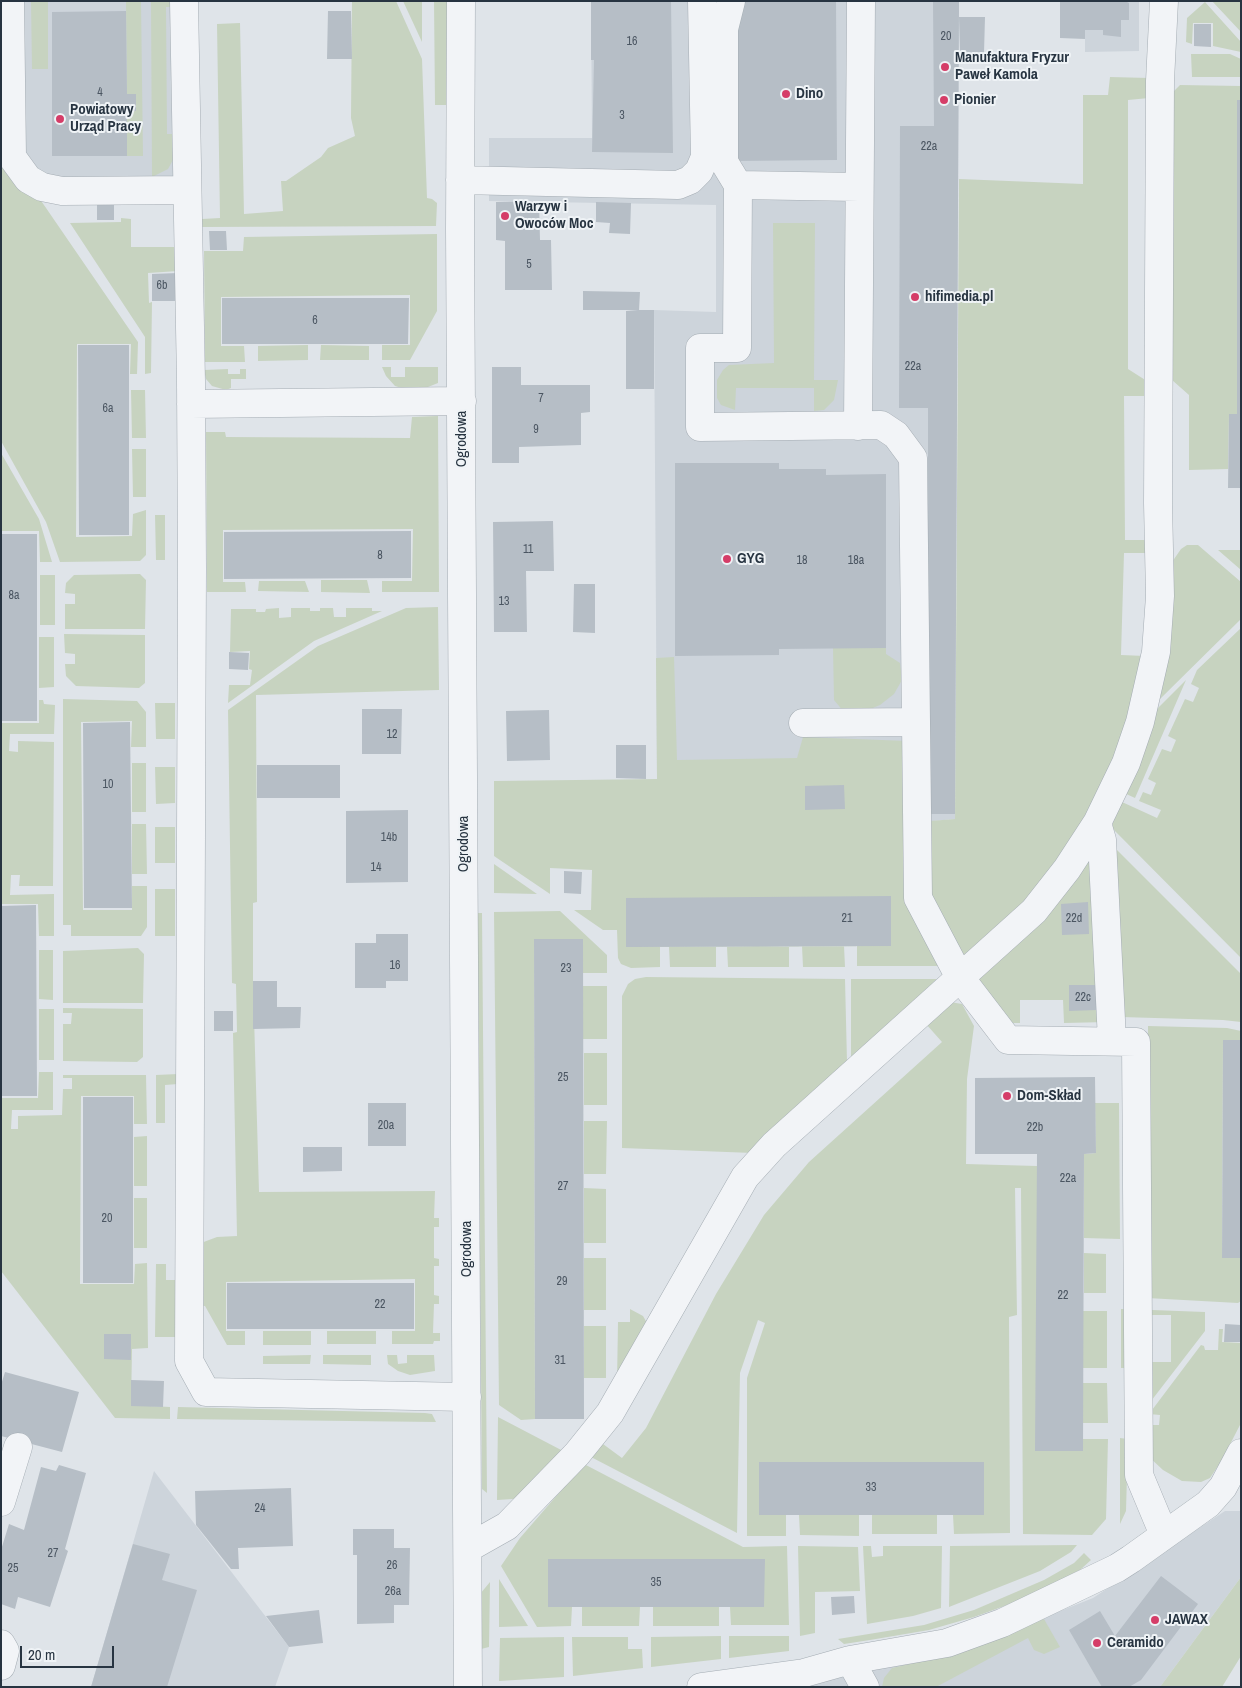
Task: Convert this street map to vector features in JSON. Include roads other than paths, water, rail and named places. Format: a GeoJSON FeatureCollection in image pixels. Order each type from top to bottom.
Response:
{"type":"FeatureCollection","features":[{"type":"Feature","properties":{"kind":"street"},"geometry":{"type":"LineString","coordinates":[[10,1],[12,156],[28,179],[42,187],[62,191],[187,190]]}},
{"type":"Feature","properties":{"kind":"street"},"geometry":{"type":"LineString","coordinates":[[184,1],[192,404],[189,1361],[206,1392],[467,1397]]}},
{"type":"Feature","properties":{"kind":"street","name":"Ogrodowa"},"geometry":{"type":"LineString","coordinates":[[461,1],[460,180],[468,1687]]}},
{"type":"Feature","properties":{"kind":"street"},"geometry":{"type":"LineString","coordinates":[[460,180],[678,185],[690,180],[699,170],[704,156],[702,1]]}},
{"type":"Feature","properties":{"kind":"street"},"geometry":{"type":"LineString","coordinates":[[731,1],[724,29],[724,162],[738,185],[737,348],[700,348],[700,427],[881,425],[896,435],[913,458],[918,898],[959,976],[1008,1040],[1112,1040],[1136,1042],[1139,1475],[1164,1535]]}},
{"type":"Feature","properties":{"kind":"street"},"geometry":{"type":"LineString","coordinates":[[858,426],[861,1]]}},
{"type":"Feature","properties":{"kind":"street"},"geometry":{"type":"LineString","coordinates":[[468,1548],[507,1526],[577,1454],[610,1414],[745,1177],[774,1145],[959,976],[1034,911],[1067,868],[1097,822],[1126,763],[1140,722],[1156,652],[1160,596],[1158,503],[1160,91],[1164,1]]}},
{"type":"Feature","properties":{"kind":"street"},"geometry":{"type":"LineString","coordinates":[[738,185],[860,187]]}},
{"type":"Feature","properties":{"kind":"street"},"geometry":{"type":"LineString","coordinates":[[192,404],[462,401]]}},
{"type":"Feature","properties":{"kind":"street"},"geometry":{"type":"LineString","coordinates":[[803,723],[916,722]]}},
{"type":"Feature","properties":{"kind":"street"},"geometry":{"type":"LineString","coordinates":[[1097,822],[1102,840],[1112,1040]]}},
{"type":"Feature","properties":{"kind":"street"},"geometry":{"type":"LineString","coordinates":[[1,1502],[18,1447]]}},
{"type":"Feature","properties":{"kind":"street"},"geometry":{"type":"LineString","coordinates":[[701,1687],[804,1673],[850,1660],[947,1643],[1002,1623],[1117,1568],[1208,1504],[1223,1487],[1241,1453]]}},
{"type":"Feature","properties":{"kind":"street"},"geometry":{"type":"LineString","coordinates":[[1,1644],[5,1651],[1,1666]]}},
{"type":"Feature","properties":{"kind":"street"},"geometry":{"type":"LineString","coordinates":[[850,1660],[865,1687]]}},
{"type":"Feature","properties":{"kind":"place","name":"Manufaktura Fryzur Paweł Kamola"},"geometry":{"type":"Point","coordinates":[945,67]}},
{"type":"Feature","properties":{"kind":"place","name":"Dino"},"geometry":{"type":"Point","coordinates":[786,94]}},
{"type":"Feature","properties":{"kind":"place","name":"Pionier"},"geometry":{"type":"Point","coordinates":[944,100]}},
{"type":"Feature","properties":{"kind":"place","name":"Powiatowy Urząd Pracy"},"geometry":{"type":"Point","coordinates":[60,119]}},
{"type":"Feature","properties":{"kind":"place","name":"Warzyw i Owoców Moc"},"geometry":{"type":"Point","coordinates":[505,216]}},
{"type":"Feature","properties":{"kind":"place","name":"hifimedia.pl"},"geometry":{"type":"Point","coordinates":[915,297]}},
{"type":"Feature","properties":{"kind":"place","name":"GYG"},"geometry":{"type":"Point","coordinates":[727,559]}},
{"type":"Feature","properties":{"kind":"place","name":"Dom-Skład"},"geometry":{"type":"Point","coordinates":[1007,1096]}},
{"type":"Feature","properties":{"kind":"place","name":"JAWAX"},"geometry":{"type":"Point","coordinates":[1155,1620]}},
{"type":"Feature","properties":{"kind":"place","name":"Ceramido"},"geometry":{"type":"Point","coordinates":[1097,1643]}}]}
